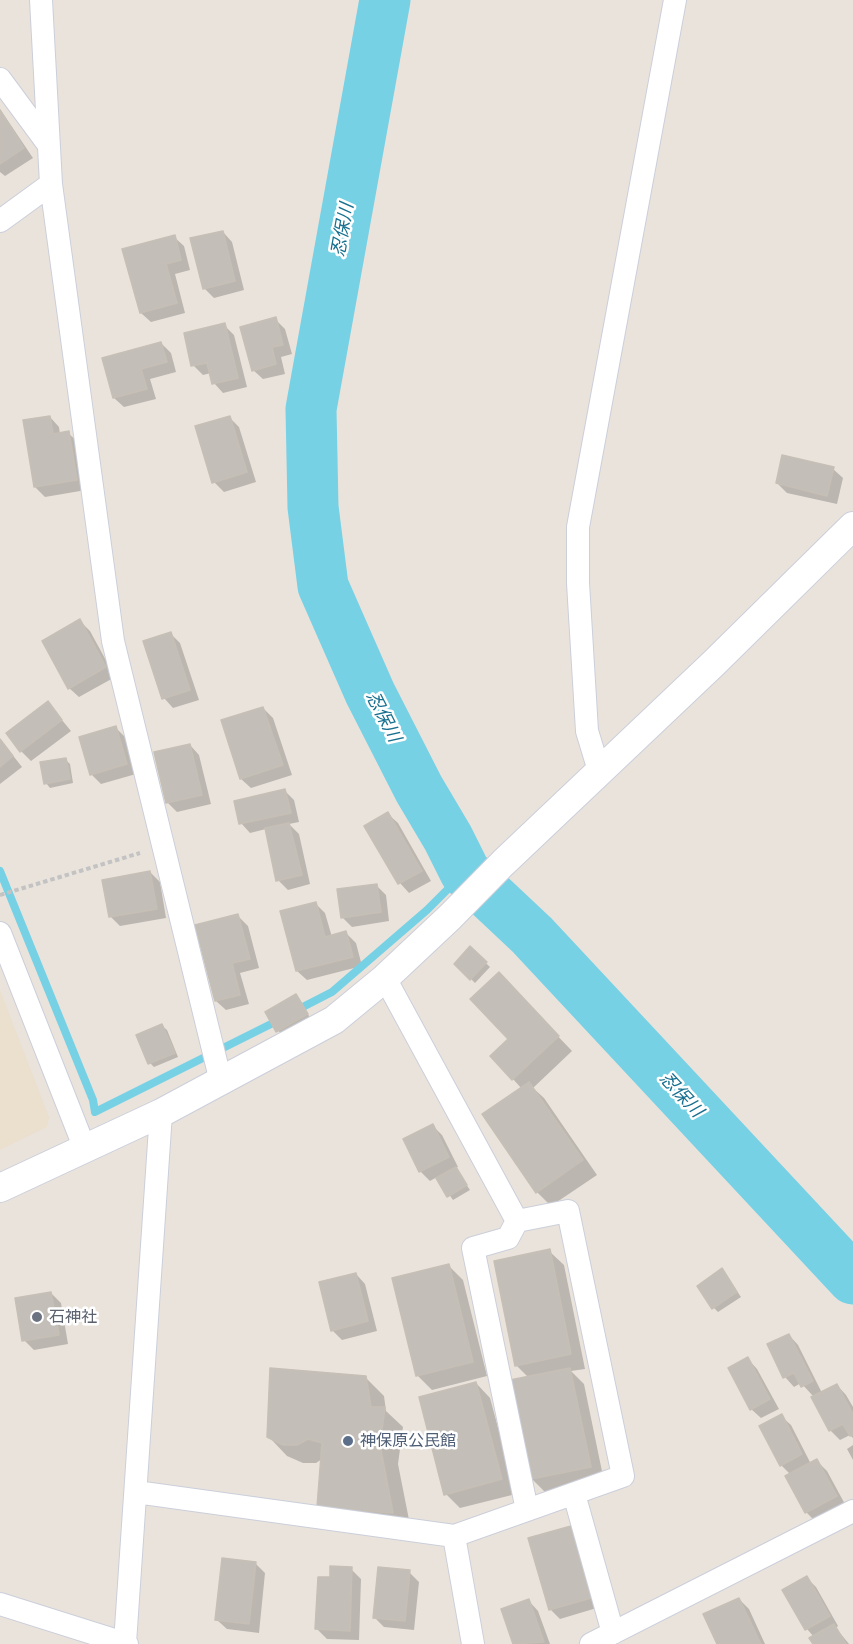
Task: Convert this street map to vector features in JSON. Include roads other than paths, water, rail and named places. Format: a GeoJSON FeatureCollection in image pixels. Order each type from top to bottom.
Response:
{"type":"FeatureCollection","features":[{"type":"Feature","properties":{"kind":"street"},"geometry":{"type":"LineString","coordinates":[[41,0],[51,184],[113,641],[221,1082]]}},
{"type":"Feature","properties":{"kind":"street"},"geometry":{"type":"LineString","coordinates":[[600,774],[587,731],[578,584],[578,527],[675,0]]}},
{"type":"Feature","properties":{"kind":"street"},"geometry":{"type":"LineString","coordinates":[[0,79],[48,144]]}},
{"type":"Feature","properties":{"kind":"street"},"geometry":{"type":"LineString","coordinates":[[0,221],[51,184]]}},
{"type":"Feature","properties":{"kind":"street"},"geometry":{"type":"LineString","coordinates":[[0,1188],[161,1113],[334,1020],[385,978],[503,863],[600,774],[853,525]]}},
{"type":"Feature","properties":{"kind":"street"},"geometry":{"type":"LineString","coordinates":[[0,933],[85,1149]]}},
{"type":"Feature","properties":{"kind":"street"},"geometry":{"type":"LineString","coordinates":[[385,978],[517,1221]]}},
{"type":"Feature","properties":{"kind":"street"},"geometry":{"type":"LineString","coordinates":[[0,1604],[126,1644],[161,1113]]}},
{"type":"Feature","properties":{"kind":"street"},"geometry":{"type":"LineString","coordinates":[[135,1492],[454,1536],[623,1476],[568,1211],[517,1221]]}},
{"type":"Feature","properties":{"kind":"street"},"geometry":{"type":"LineString","coordinates":[[517,1221],[508,1238],[473,1248],[527,1510]]}},
{"type":"Feature","properties":{"kind":"street"},"geometry":{"type":"LineString","coordinates":[[574,1494],[613,1633]]}},
{"type":"Feature","properties":{"kind":"street"},"geometry":{"type":"LineString","coordinates":[[591,1644],[853,1511]]}},
{"type":"Feature","properties":{"kind":"street"},"geometry":{"type":"LineString","coordinates":[[454,1536],[472,1644]]}},
{"type":"Feature","properties":{"kind":"waterway","name":"忍保川"},"geometry":{"type":"LineString","coordinates":[[385,0],[311,409],[313,507],[323,586],[370,693],[465,872],[532,935],[853,1279]]}},
{"type":"Feature","properties":{"kind":"waterway"},"geometry":{"type":"LineString","coordinates":[[0,871],[93,1100],[95,1112],[281,1019]]}},
{"type":"Feature","properties":{"kind":"waterway"},"geometry":{"type":"LineString","coordinates":[[295,1011],[332,992],[427,910],[465,872]]}},
{"type":"Feature","properties":{"kind":"place","name":"石神社"},"geometry":{"type":"Point","coordinates":[37,1317]}},
{"type":"Feature","properties":{"kind":"place","name":"神保原公民館"},"geometry":{"type":"Point","coordinates":[348,1441]}}]}
